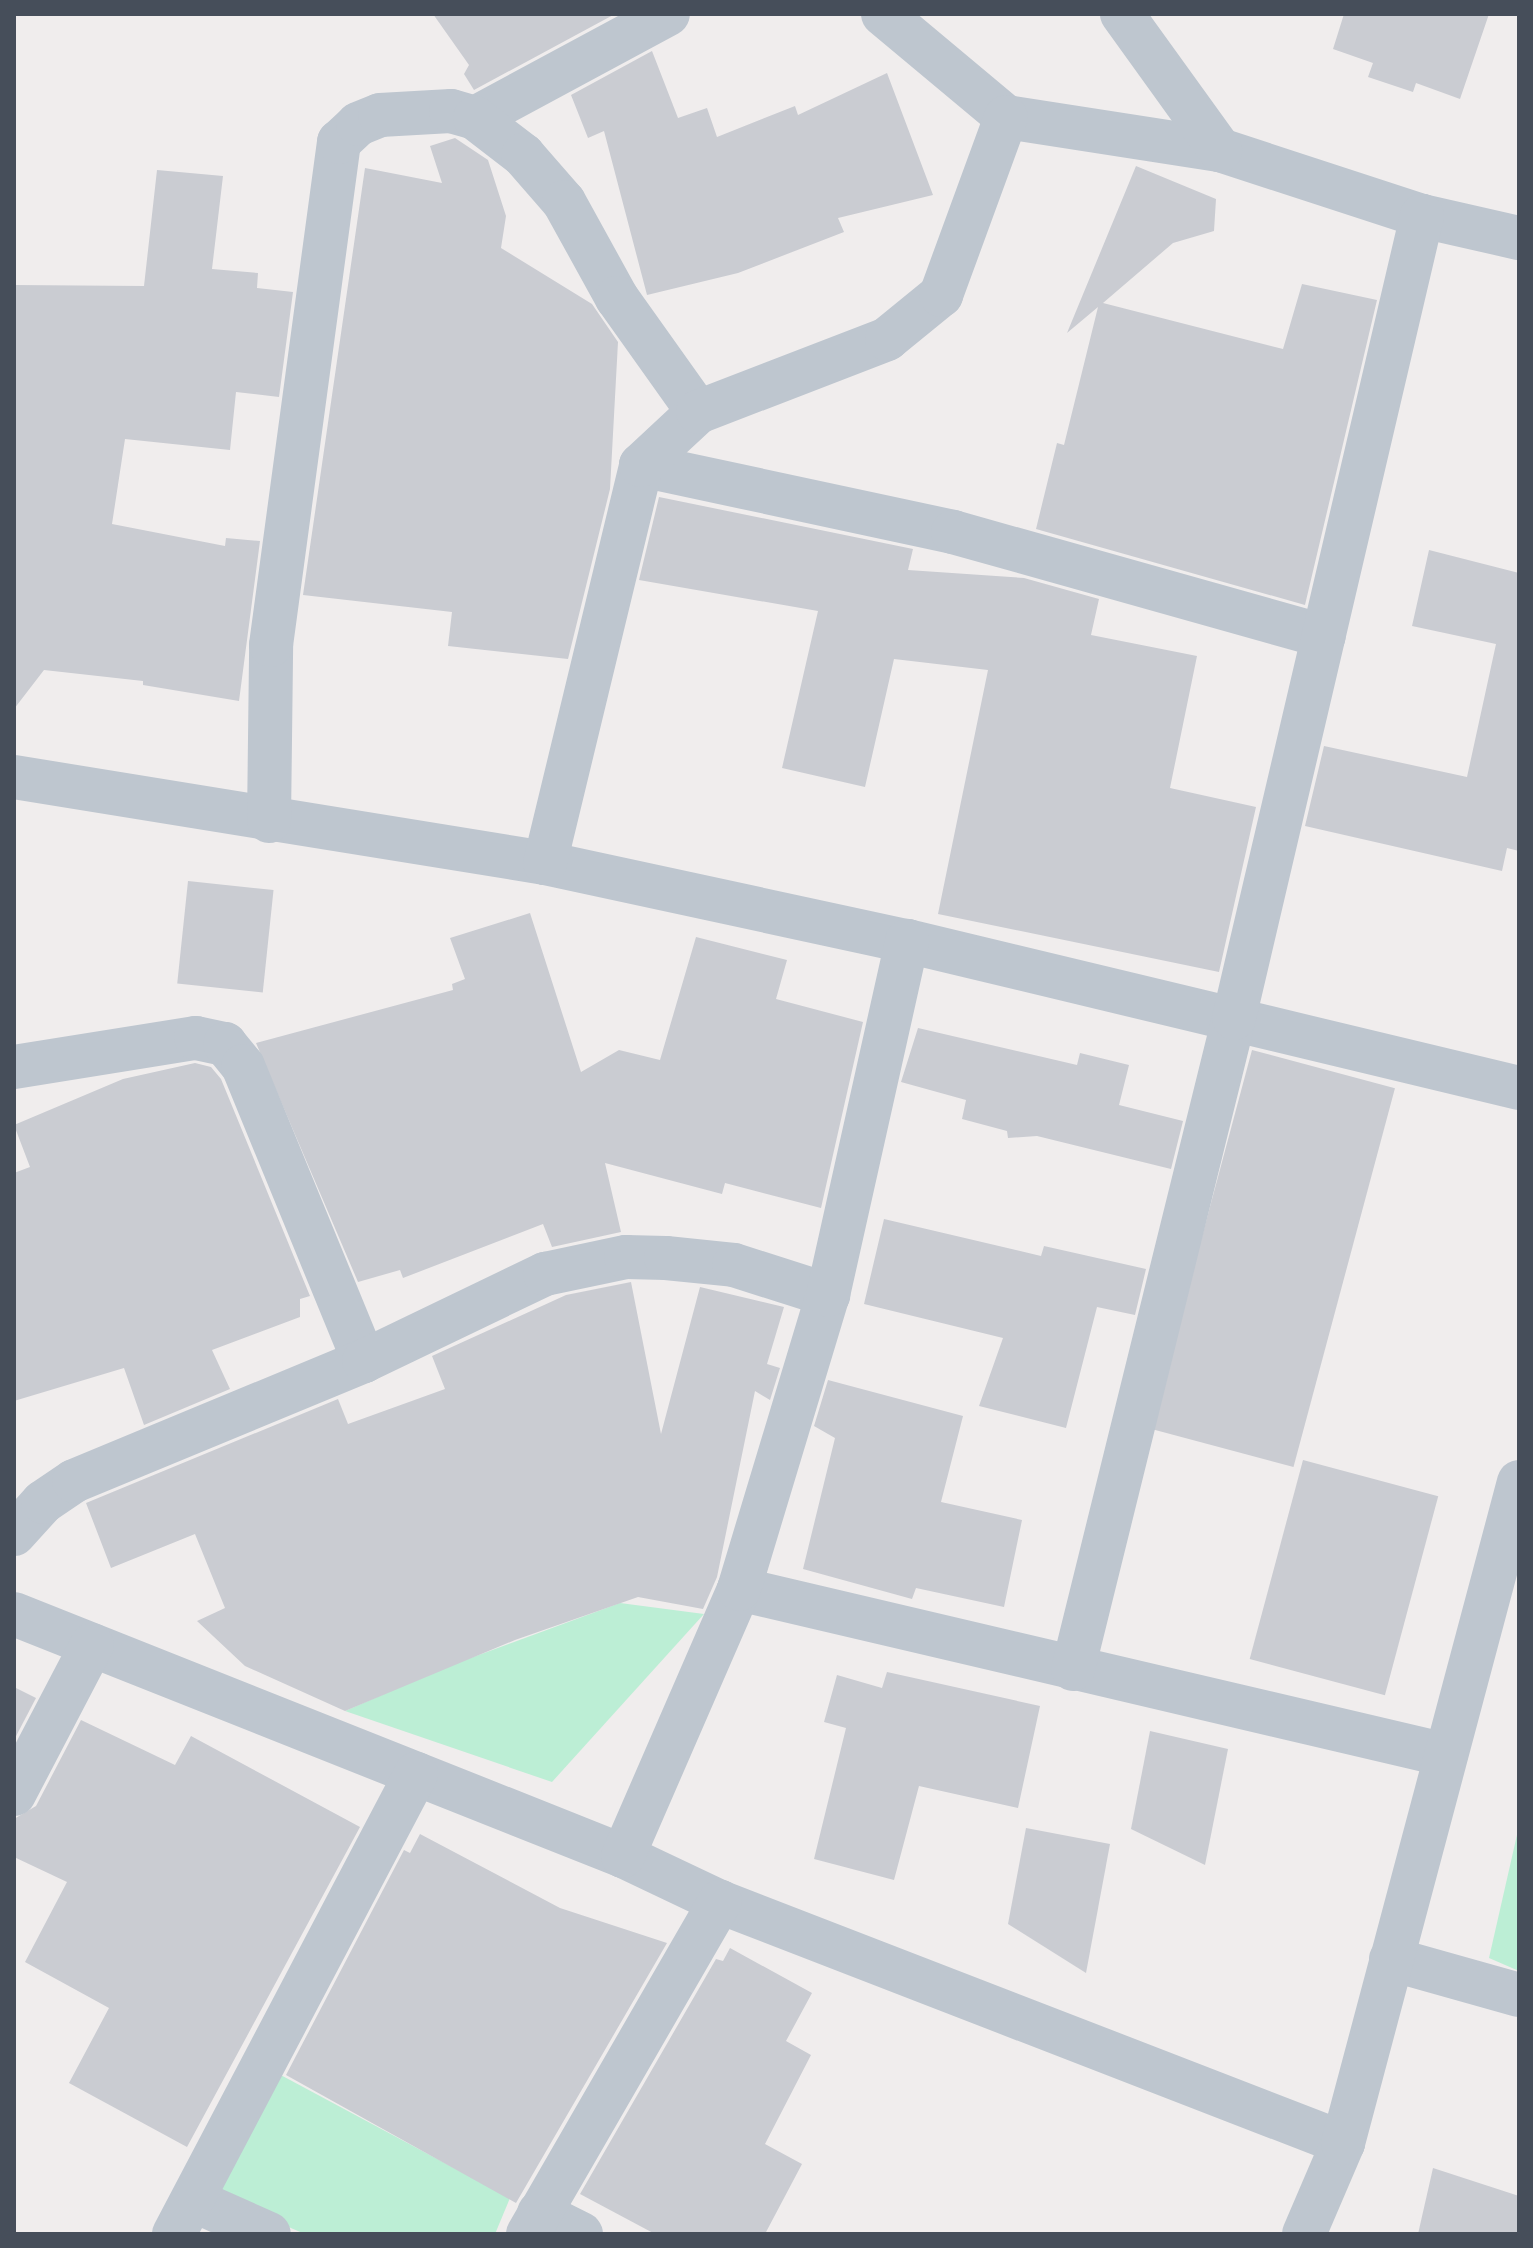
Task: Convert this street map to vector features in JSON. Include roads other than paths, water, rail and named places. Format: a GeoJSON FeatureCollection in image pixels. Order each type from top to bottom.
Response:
{"type":"FeatureCollection","features":[{"type":"Feature","properties":{"kind":"street"},"geometry":{"type":"LineString","coordinates":[[475,118],[668,14]]}},
{"type":"Feature","properties":{"kind":"street"},"geometry":{"type":"LineString","coordinates":[[883,14],[1006,117],[1220,150],[1422,216],[1519,238]]}},
{"type":"Feature","properties":{"kind":"street"},"geometry":{"type":"LineString","coordinates":[[1122,14],[1220,150]]}},
{"type":"Feature","properties":{"kind":"street"},"geometry":{"type":"LineString","coordinates":[[269,821],[271,645],[339,142],[358,124],[380,115],[451,111],[475,118],[523,155],[564,202],[617,298],[698,412]]}},
{"type":"Feature","properties":{"kind":"street"},"geometry":{"type":"LineString","coordinates":[[545,863],[641,465],[698,412],[887,339],[941,295],[1006,117]]}},
{"type":"Feature","properties":{"kind":"street"},"geometry":{"type":"LineString","coordinates":[[1073,1669],[1234,1018],[1422,216]]}},
{"type":"Feature","properties":{"kind":"street"},"geometry":{"type":"LineString","coordinates":[[641,465],[953,532],[1324,636]]}},
{"type":"Feature","properties":{"kind":"street"},"geometry":{"type":"LineString","coordinates":[[14,777],[269,821],[545,863],[907,941],[1519,1088]]}},
{"type":"Feature","properties":{"kind":"street"},"geometry":{"type":"LineString","coordinates":[[623,1856],[739,1589],[828,1295],[907,941]]}},
{"type":"Feature","properties":{"kind":"street"},"geometry":{"type":"LineString","coordinates":[[14,1067],[196,1038],[225,1044],[243,1066],[364,1361]]}},
{"type":"Feature","properties":{"kind":"street"},"geometry":{"type":"LineString","coordinates":[[14,1534],[43,1502],[74,1481],[364,1361],[545,1274],[626,1257],[734,1265],[828,1295]]}},
{"type":"Feature","properties":{"kind":"street"},"geometry":{"type":"LineString","coordinates":[[1304,2234],[1343,2143],[1519,1482]]}},
{"type":"Feature","properties":{"kind":"street"},"geometry":{"type":"LineString","coordinates":[[739,1589],[1446,1755]]}},
{"type":"Feature","properties":{"kind":"street"},"geometry":{"type":"LineString","coordinates":[[14,1614],[623,1856],[720,1902],[1343,2143]]}},
{"type":"Feature","properties":{"kind":"street"},"geometry":{"type":"LineString","coordinates":[[14,1794],[92,1645]]}},
{"type":"Feature","properties":{"kind":"street"},"geometry":{"type":"LineString","coordinates":[[269,2234],[184,2217],[416,1774]]}},
{"type":"Feature","properties":{"kind":"street"},"geometry":{"type":"LineString","coordinates":[[581,2234],[533,2223],[720,1902]]}},
{"type":"Feature","properties":{"kind":"street"},"geometry":{"type":"LineString","coordinates":[[1391,1959],[1519,1995]]}}]}
